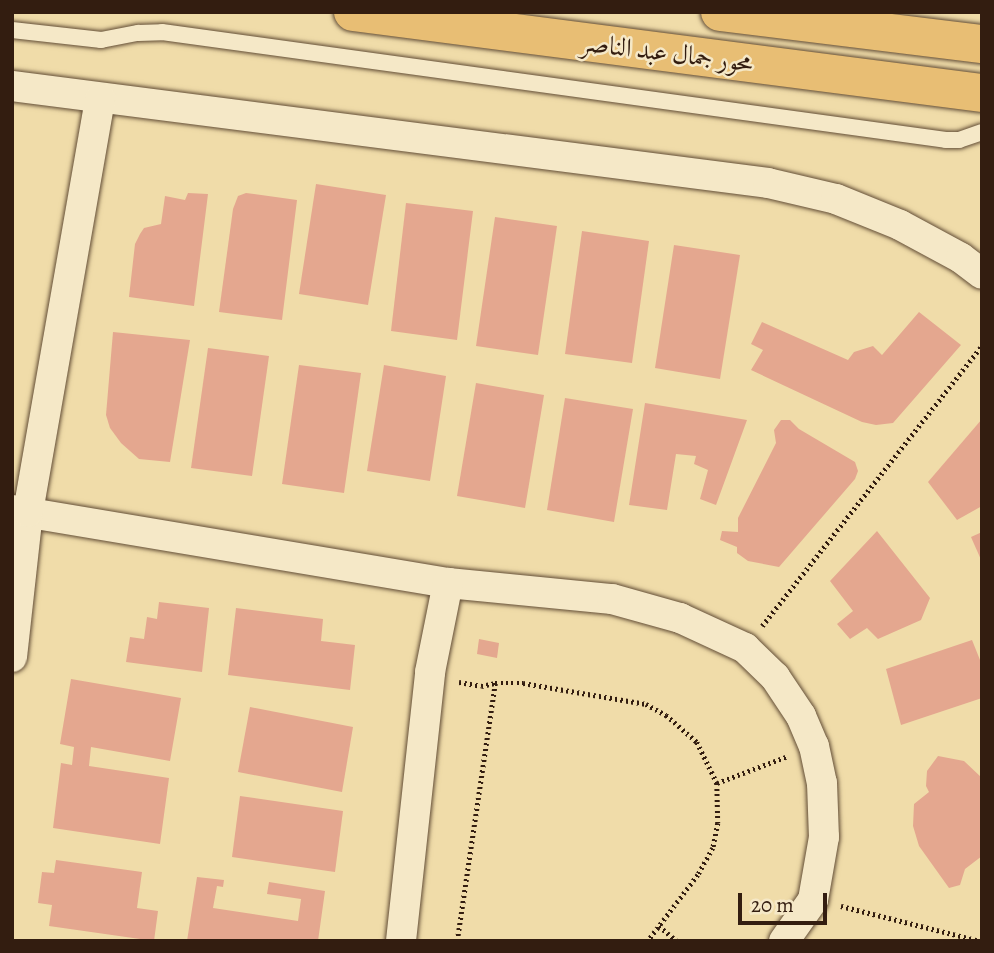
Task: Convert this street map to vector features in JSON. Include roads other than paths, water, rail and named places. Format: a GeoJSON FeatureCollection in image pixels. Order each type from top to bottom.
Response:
{"type":"FeatureCollection","features":[{"type":"Feature","properties":{"kind":"main road","name":"محور جمال عبد الناصر"},"geometry":{"type":"LineString","coordinates":[[353,12],[982,93]]}},
{"type":"Feature","properties":{"kind":"main road"},"geometry":{"type":"LineString","coordinates":[[720,12],[982,44]]}},
{"type":"Feature","properties":{"kind":"street"},"geometry":{"type":"LineString","coordinates":[[12,86],[768,183],[836,199],[900,225],[961,258],[982,274]]}},
{"type":"Feature","properties":{"kind":"street"},"geometry":{"type":"LineString","coordinates":[[12,657],[20,511],[100,98]]}},
{"type":"Feature","properties":{"kind":"street"},"geometry":{"type":"LineString","coordinates":[[20,511],[448,583],[612,600],[680,618],[746,648],[775,677],[801,716],[814,746],[822,783],[824,837],[813,900],[784,941]]}},
{"type":"Feature","properties":{"kind":"street"},"geometry":{"type":"LineString","coordinates":[[401,941],[430,672],[448,583]]}},
{"type":"Feature","properties":{"kind":"lane"},"geometry":{"type":"LineString","coordinates":[[12,30],[101,40],[138,33],[162,32],[946,140],[982,132]]}}]}
